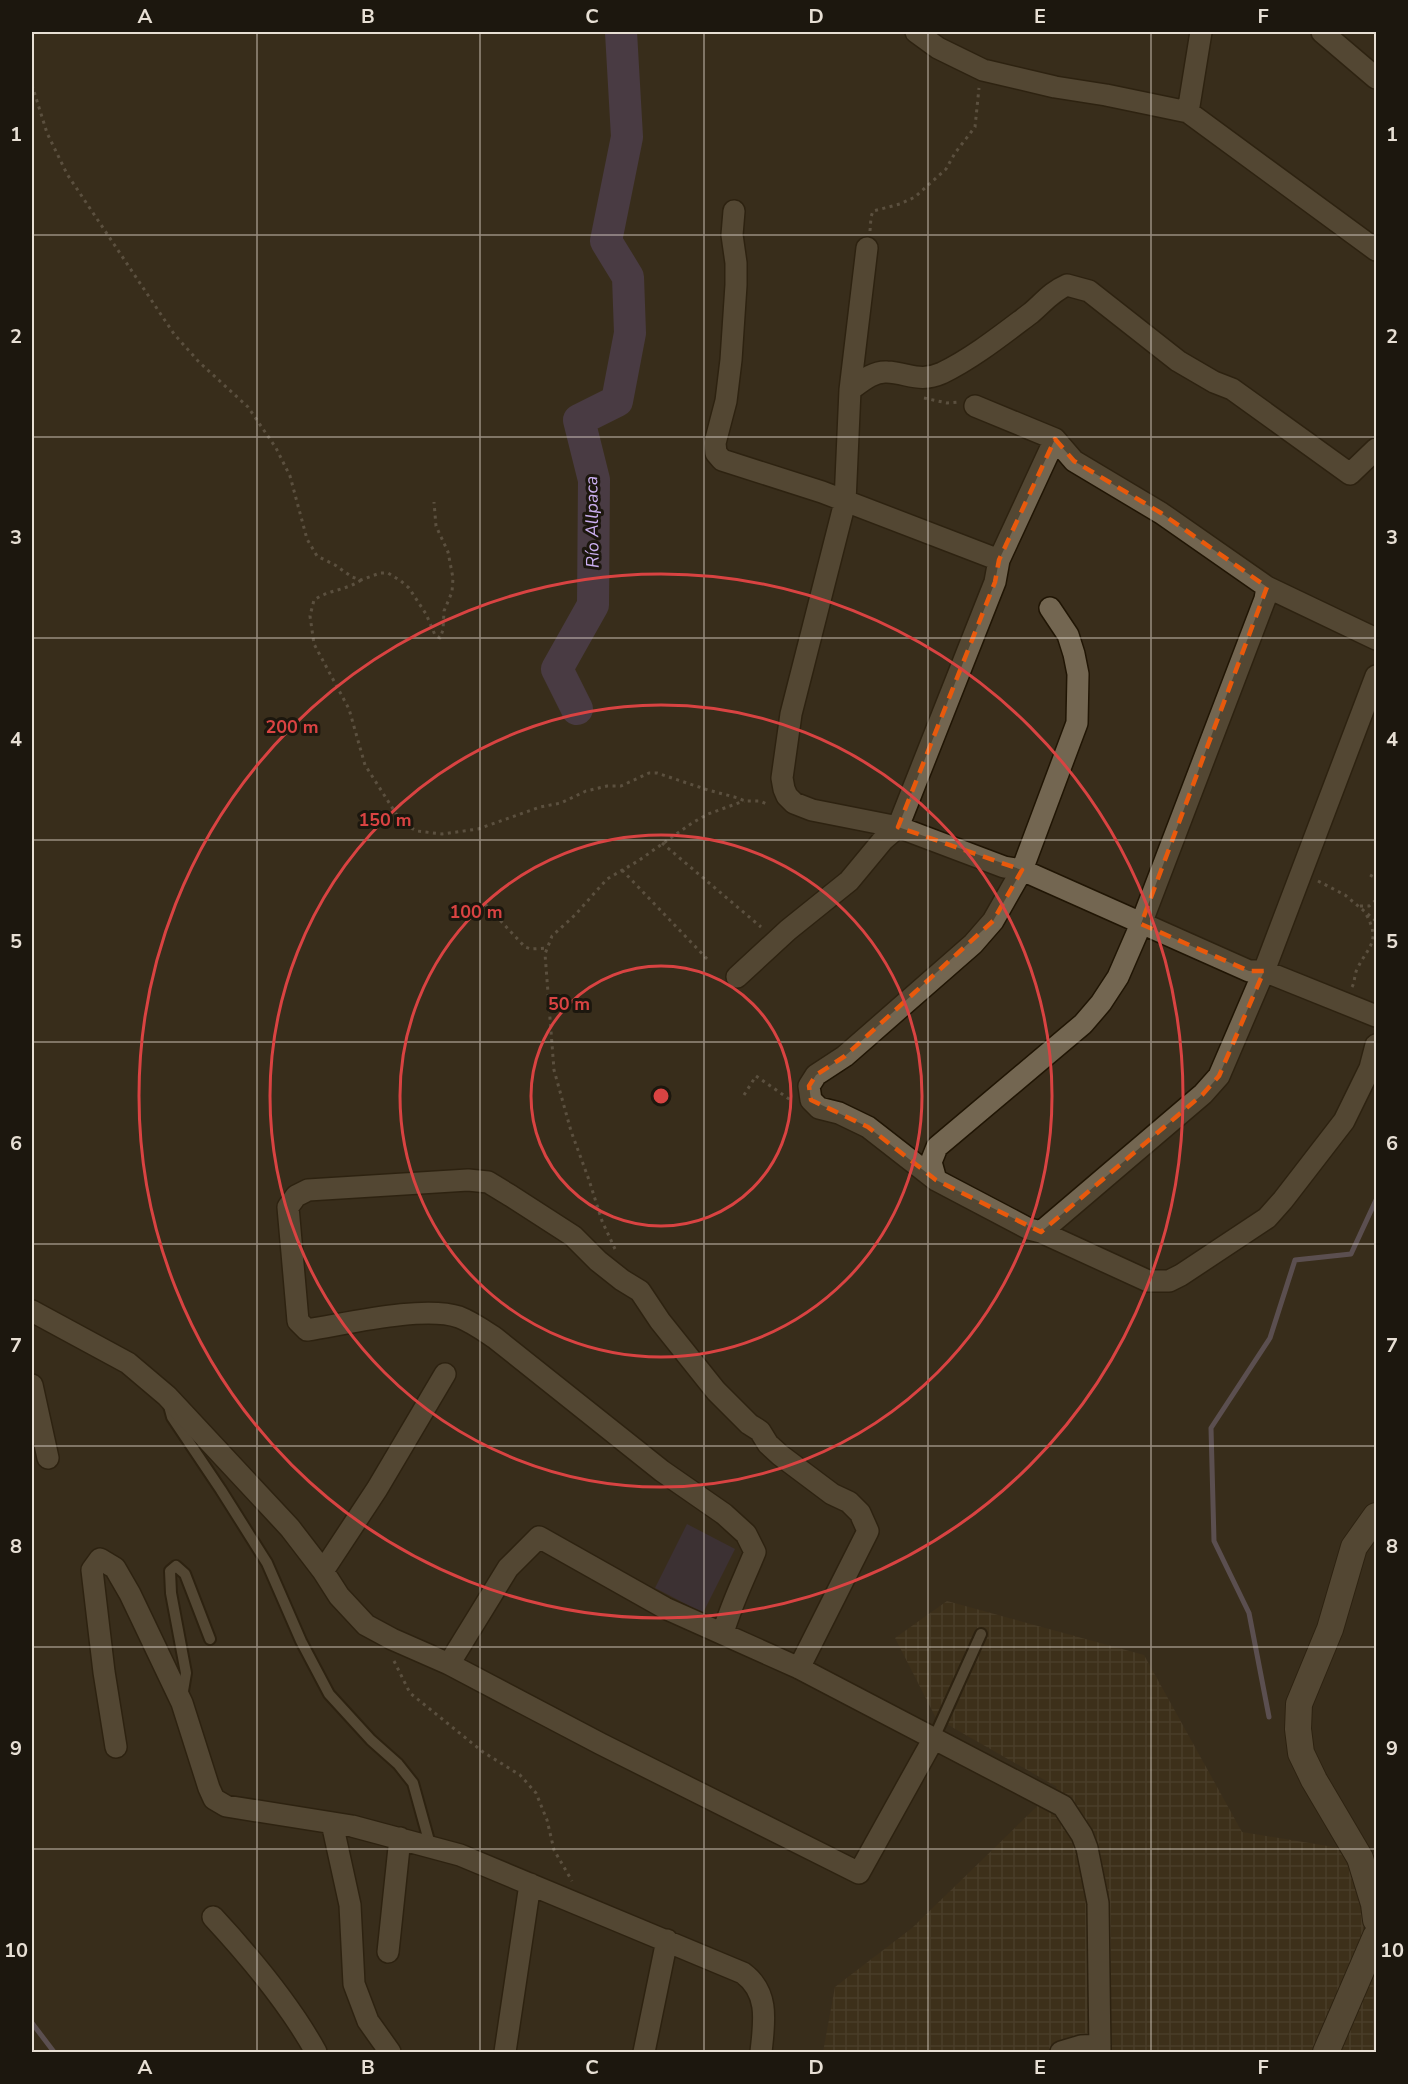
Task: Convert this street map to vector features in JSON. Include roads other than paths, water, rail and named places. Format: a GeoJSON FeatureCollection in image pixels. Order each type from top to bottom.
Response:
{"type":"FeatureCollection","features":[{"type":"Feature","properties":{"kind":"street"},"geometry":{"type":"LineString","coordinates":[[916,32],[938,48],[974,67],[1055,87],[1188,112],[1377,250]]}},
{"type":"Feature","properties":{"kind":"street"},"geometry":{"type":"LineString","coordinates":[[1188,112],[1201,32]]}},
{"type":"Feature","properties":{"kind":"street"},"geometry":{"type":"LineString","coordinates":[[1322,32],[1377,78]]}},
{"type":"Feature","properties":{"kind":"street"},"geometry":{"type":"LineString","coordinates":[[734,211],[732,234],[736,285],[731,360],[726,401],[715,443],[716,453],[722,460],[822,492],[999,560]]}},
{"type":"Feature","properties":{"kind":"street"},"geometry":{"type":"LineString","coordinates":[[867,248],[850,390],[844,502],[791,714],[782,778],[787,796],[794,803],[812,810],[898,827],[1004,867],[1022,870],[1250,971],[1264,971],[1377,1016]]}},
{"type":"Feature","properties":{"kind":"street"},"geometry":{"type":"LineString","coordinates":[[850,390],[868,377],[886,372],[918,379],[940,374],[997,338],[1033,311],[1054,291],[1067,285],[1089,291],[1178,361],[1214,382],[1232,388],[1350,474],[1377,449]]}},
{"type":"Feature","properties":{"kind":"street"},"geometry":{"type":"LineString","coordinates":[[975,406],[1055,439],[1074,461],[1161,513],[1266,587],[1377,639]]}},
{"type":"Feature","properties":{"kind":"street"},"geometry":{"type":"LineString","coordinates":[[737,976],[788,930],[849,881],[898,827],[995,582],[999,560],[1055,439]]}},
{"type":"Feature","properties":{"kind":"street"},"geometry":{"type":"LineString","coordinates":[[936,1180],[932,1162],[937,1147],[1083,1024],[1101,1003],[1118,977],[1141,924],[1265,600],[1266,587]]}},
{"type":"Feature","properties":{"kind":"street"},"geometry":{"type":"LineString","coordinates":[[1050,608],[1068,635],[1074,654],[1078,674],[1077,723],[1022,870],[993,921],[973,944],[844,1056],[816,1075],[809,1086],[811,1100],[819,1108],[839,1113],[868,1127],[936,1180],[1029,1229],[1041,1232],[1148,1281],[1168,1281],[1181,1275],[1267,1218],[1283,1200],[1344,1121],[1370,1068],[1377,1045]]}},
{"type":"Feature","properties":{"kind":"street"},"geometry":{"type":"LineString","coordinates":[[1041,1232],[1203,1094],[1219,1076],[1264,971],[1377,676]]}},
{"type":"Feature","properties":{"kind":"street"},"geometry":{"type":"LineString","coordinates":[[723,1633],[731,1607],[755,1552],[746,1534],[724,1514],[662,1471],[495,1338],[476,1325],[457,1317],[415,1313],[307,1330],[302,1326],[298,1320],[288,1207],[296,1196],[309,1190],[468,1180],[488,1182],[573,1236],[598,1262],[640,1291],[660,1321],[722,1397],[749,1424],[760,1431],[768,1444],[780,1455],[832,1494],[849,1502],[860,1513],[868,1531],[799,1668]]}},
{"type":"Feature","properties":{"kind":"street"},"geometry":{"type":"LineString","coordinates":[[32,1311],[128,1363],[167,1396],[290,1528],[339,1596],[366,1625],[449,1664],[601,1744],[859,1873],[934,1738]]}},
{"type":"Feature","properties":{"kind":"street"},"geometry":{"type":"LineString","coordinates":[[323,1571],[376,1489],[445,1374]]}},
{"type":"Feature","properties":{"kind":"street"},"geometry":{"type":"LineString","coordinates":[[32,1385],[48,1458]]}},
{"type":"Feature","properties":{"kind":"street"},"geometry":{"type":"LineString","coordinates":[[1377,1516],[1354,1547],[1330,1629],[1299,1704],[1298,1729],[1301,1753],[1314,1780],[1360,1858],[1377,1920]]}},
{"type":"Feature","properties":{"kind":"street"},"geometry":{"type":"LineString","coordinates":[[449,1664],[508,1568],[539,1537],[665,1608],[799,1668],[1063,1806],[1082,1835],[1087,1848],[1098,1904],[1100,2049],[1081,2046],[1061,2052]]}},
{"type":"Feature","properties":{"kind":"street"},"geometry":{"type":"LineString","coordinates":[[116,1747],[104,1672],[92,1570],[100,1559],[115,1568],[130,1594],[182,1703],[214,1799],[226,1806],[332,1822],[460,1855],[743,1973],[752,1979],[762,1998],[765,2016],[761,2052]]}},
{"type":"Feature","properties":{"kind":"street"},"geometry":{"type":"LineString","coordinates":[[332,1822],[350,1905],[354,1984],[368,2021],[390,2052]]}},
{"type":"Feature","properties":{"kind":"street"},"geometry":{"type":"LineString","coordinates":[[388,1952],[400,1838]]}},
{"type":"Feature","properties":{"kind":"street"},"geometry":{"type":"LineString","coordinates":[[505,2052],[530,1884]]}},
{"type":"Feature","properties":{"kind":"street"},"geometry":{"type":"LineString","coordinates":[[213,1917],[248,1956],[305,2032],[316,2052]]}},
{"type":"Feature","properties":{"kind":"street"},"geometry":{"type":"LineString","coordinates":[[1326,2052],[1377,1936]]}},
{"type":"Feature","properties":{"kind":"street"},"geometry":{"type":"LineString","coordinates":[[644,2052],[667,1940]]}},
{"type":"Feature","properties":{"kind":"lane"},"geometry":{"type":"LineString","coordinates":[[167,1396],[172,1417],[267,1563],[301,1641],[329,1694],[371,1740],[398,1764],[413,1783],[431,1848]]}},
{"type":"Feature","properties":{"kind":"lane"},"geometry":{"type":"LineString","coordinates":[[182,1703],[186,1673],[171,1593],[170,1571],[176,1566],[185,1575],[210,1639]]}},
{"type":"Feature","properties":{"kind":"lane"},"geometry":{"type":"LineString","coordinates":[[934,1738],[981,1634]]}},
{"type":"Feature","properties":{"kind":"waterway","name":"Río Allpaca"},"geometry":{"type":"LineString","coordinates":[[577,709],[557,669],[593,605],[594,480],[579,420],[617,401],[630,333],[628,277],[606,241],[627,137],[621,32]]}},
{"type":"Feature","properties":{"kind":"waterway"},"geometry":{"type":"LineString","coordinates":[[1269,1717],[1249,1613],[1214,1541],[1211,1428],[1270,1338],[1295,1260],[1351,1254],[1376,1200]]}},
{"type":"Feature","properties":{"kind":"waterway"},"geometry":{"type":"LineString","coordinates":[[32,2023],[54,2052]]}}]}
